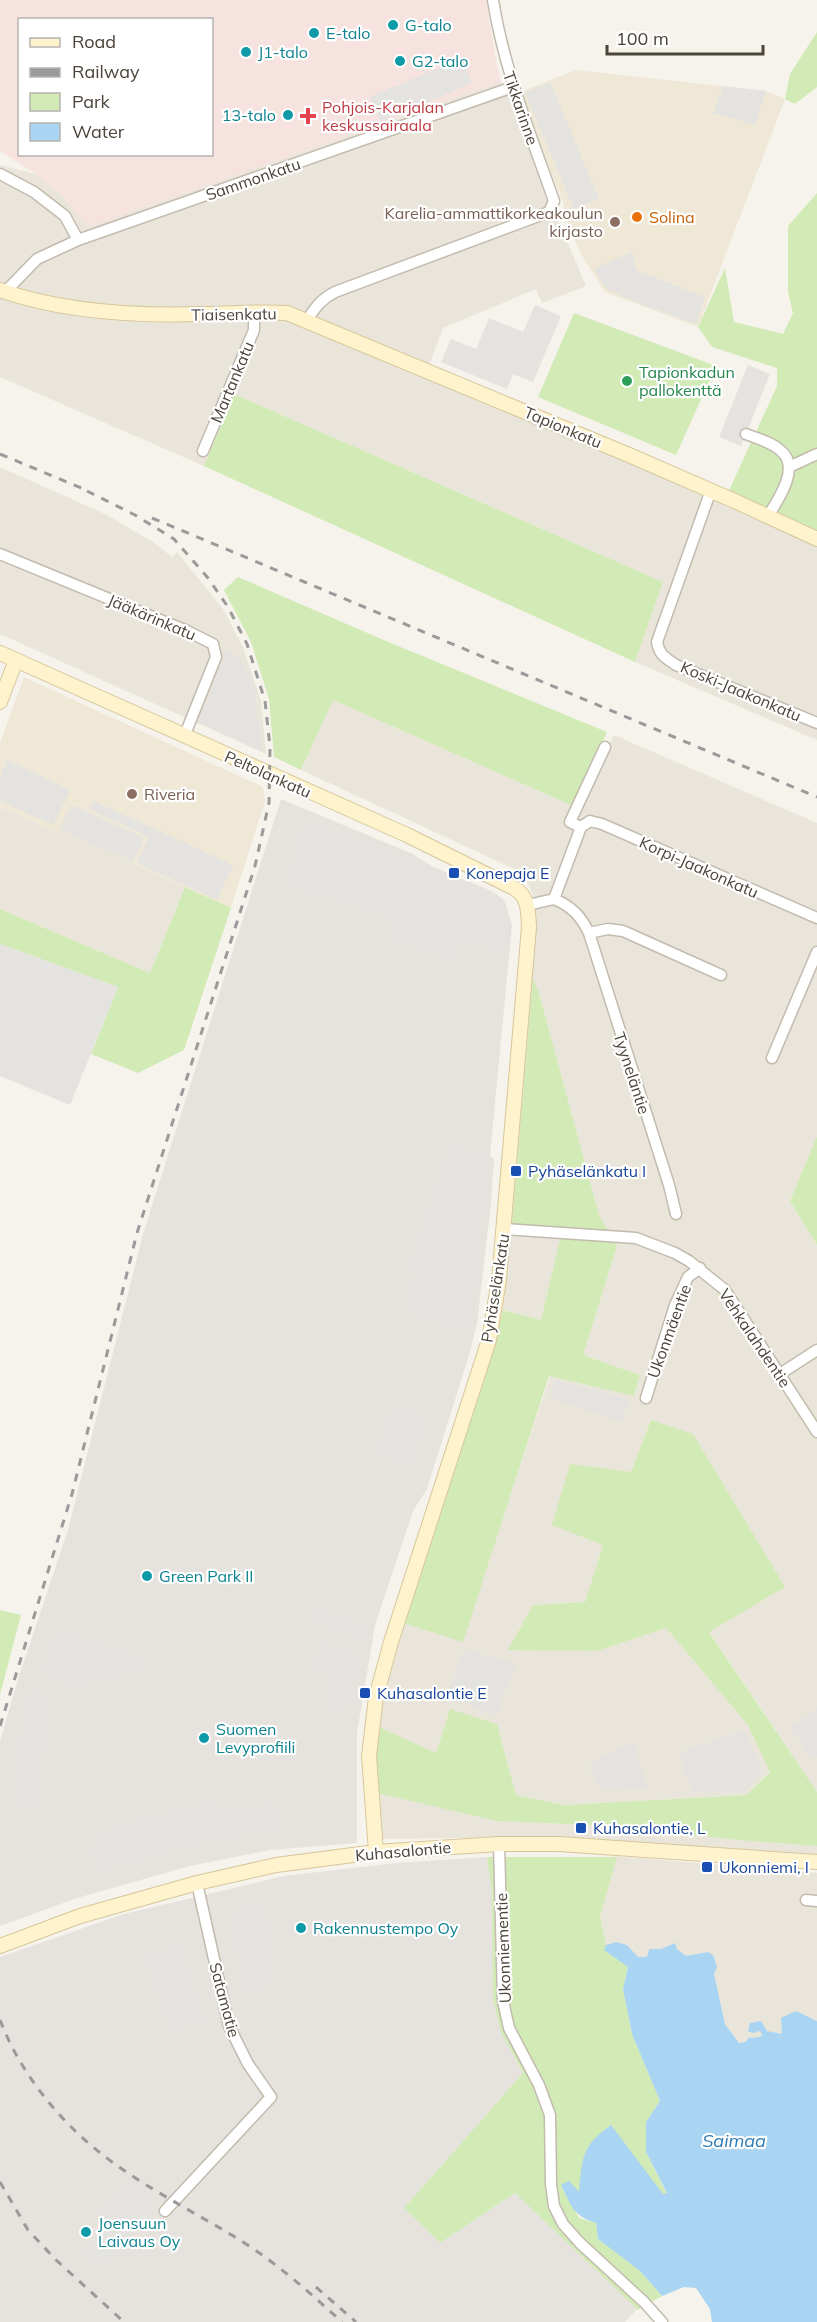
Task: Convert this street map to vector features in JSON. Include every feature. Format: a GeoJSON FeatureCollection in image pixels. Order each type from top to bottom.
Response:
{"type":"FeatureCollection","features":[{"type":"Feature","properties":{"kind":"street","name":"Tikkarinne"},"geometry":{"type":"LineString","coordinates":[[307,320],[325,297],[335,292],[549,212],[554,201],[513,87],[499,40],[493,0]]}},
{"type":"Feature","properties":{"kind":"street","name":"Sammonkatu"},"geometry":{"type":"LineString","coordinates":[[2,291],[37,259],[78,240],[513,87]]}},
{"type":"Feature","properties":{"kind":"street"},"geometry":{"type":"LineString","coordinates":[[0,174],[34,192],[65,216],[78,240]]}},
{"type":"Feature","properties":{"kind":"street","name":"Tiaisenkatu"},"geometry":{"type":"LineString","coordinates":[[2,291],[56,304],[107,311],[151,314],[254,312],[287,314],[307,320]]}},
{"type":"Feature","properties":{"kind":"street","name":"Martankatu"},"geometry":{"type":"LineString","coordinates":[[203,451],[254,330],[254,312]]}},
{"type":"Feature","properties":{"kind":"street","name":"Tapionkatu"},"geometry":{"type":"LineString","coordinates":[[307,320],[711,490],[817,539]]}},
{"type":"Feature","properties":{"kind":"street"},"geometry":{"type":"LineString","coordinates":[[746,434],[780,449],[787,458],[789,468],[782,491],[768,516]]}},
{"type":"Feature","properties":{"kind":"street"},"geometry":{"type":"LineString","coordinates":[[789,468],[817,454]]}},
{"type":"Feature","properties":{"kind":"street","name":"Koski-Jaakonkatu"},"geometry":{"type":"LineString","coordinates":[[711,490],[657,642],[658,649],[661,655],[676,665],[817,723]]}},
{"type":"Feature","properties":{"kind":"street","name":"Jääkärinkatu"},"geometry":{"type":"LineString","coordinates":[[0,554],[185,630],[213,644],[216,657],[184,736]]}},
{"type":"Feature","properties":{"kind":"street","name":"Peltolankatu"},"geometry":{"type":"LineString","coordinates":[[0,653],[407,835],[504,882],[519,891],[528,905]]}},
{"type":"Feature","properties":{"kind":"street"},"geometry":{"type":"LineString","coordinates":[[0,702],[16,660]]}},
{"type":"Feature","properties":{"kind":"street"},"geometry":{"type":"LineString","coordinates":[[554,899],[581,827],[570,822],[605,747]]}},
{"type":"Feature","properties":{"kind":"street","name":"Korpi-Jaakonkatu"},"geometry":{"type":"LineString","coordinates":[[581,827],[590,821],[602,824],[817,918]]}},
{"type":"Feature","properties":{"kind":"street"},"geometry":{"type":"LineString","coordinates":[[528,905],[554,899],[576,913],[589,933],[608,929],[623,931],[721,975]]}},
{"type":"Feature","properties":{"kind":"street","name":"Pyhäselänkatu"},"geometry":{"type":"LineString","coordinates":[[376,1852],[369,1756],[376,1697],[391,1642],[489,1340],[499,1280],[529,927],[528,905]]}},
{"type":"Feature","properties":{"kind":"street","name":"Tyyneläntie"},"geometry":{"type":"LineString","coordinates":[[589,933],[669,1185],[676,1214]]}},
{"type":"Feature","properties":{"kind":"street"},"geometry":{"type":"LineString","coordinates":[[772,1058],[817,952]]}},
{"type":"Feature","properties":{"kind":"street","name":"Vehkalahdentie"},"geometry":{"type":"LineString","coordinates":[[505,1229],[636,1238],[675,1253],[700,1268],[725,1290],[817,1432]]}},
{"type":"Feature","properties":{"kind":"street","name":"Ukonmäentie"},"geometry":{"type":"LineString","coordinates":[[646,1398],[675,1305],[688,1277],[700,1268]]}},
{"type":"Feature","properties":{"kind":"street"},"geometry":{"type":"LineString","coordinates":[[780,1374],[817,1350]]}},
{"type":"Feature","properties":{"kind":"street","name":"Kuhasalontie"},"geometry":{"type":"LineString","coordinates":[[0,1946],[80,1916],[197,1883],[276,1865],[376,1852],[499,1844],[619,1846],[817,1862]]}},
{"type":"Feature","properties":{"kind":"street","name":"Ukonniementie"},"geometry":{"type":"LineString","coordinates":[[499,1844],[503,2001],[509,2028],[539,2085],[550,2115],[550,2175],[554,2206],[564,2224],[580,2243],[644,2302],[662,2322]]}},
{"type":"Feature","properties":{"kind":"street","name":"Satamatie"},"geometry":{"type":"LineString","coordinates":[[165,2211],[271,2097],[248,2064],[229,2026],[197,1883]]}},
{"type":"Feature","properties":{"kind":"shaded area","name":"Pohjois-Karjalan keskussairaala"},"geometry":{"type":"Polygon","coordinates":[[[0,0],[486,0],[501,82],[88,227],[62,195],[36,174],[0,151],[0,0]]]}},
{"type":"Feature","properties":{"kind":"shaded area"},"geometry":{"type":"Polygon","coordinates":[[[462,58],[472,83],[381,122],[370,97],[462,58]]]}},
{"type":"Feature","properties":{"kind":"shaded area"},"geometry":{"type":"Polygon","coordinates":[[[576,70],[766,91],[785,99],[698,327],[605,292],[582,256],[566,219],[563,202],[535,132],[522,91],[576,70]]]}},
{"type":"Feature","properties":{"kind":"shaded area"},"geometry":{"type":"Polygon","coordinates":[[[501,82],[511,94],[545,196],[558,220],[586,286],[542,303],[536,289],[443,328],[426,373],[817,539],[817,740],[635,662],[663,582],[234,394],[204,466],[0,377],[0,165],[36,174],[62,195],[88,227],[501,82]]]}},
{"type":"Feature","properties":{"kind":"shaded area"},"geometry":{"type":"Polygon","coordinates":[[[550,82],[599,199],[574,209],[525,93],[550,82]]]}},
{"type":"Feature","properties":{"kind":"shaded area"},"geometry":{"type":"Polygon","coordinates":[[[723,86],[766,91],[755,125],[713,113],[723,86]]]}},
{"type":"Feature","properties":{"kind":"shaded area"},"geometry":{"type":"Polygon","coordinates":[[[632,252],[636,270],[705,297],[696,324],[607,289],[594,269],[632,252]]]}},
{"type":"Feature","properties":{"kind":"shaded area"},"geometry":{"type":"Polygon","coordinates":[[[535,305],[561,316],[533,382],[513,374],[507,389],[441,362],[451,339],[476,349],[489,318],[523,332],[535,305]]]}},
{"type":"Feature","properties":{"kind":"shaded area"},"geometry":{"type":"Polygon","coordinates":[[[748,365],[770,374],[741,446],[719,437],[748,365]]]}},
{"type":"Feature","properties":{"kind":"shaded area"},"geometry":{"type":"Polygon","coordinates":[[[0,467],[107,515],[153,542],[172,557],[177,552],[223,609],[243,647],[261,701],[266,754],[0,634],[0,467]]]}},
{"type":"Feature","properties":{"kind":"shaded area"},"geometry":{"type":"Polygon","coordinates":[[[227,650],[241,659],[254,687],[262,752],[199,722],[227,650]]]}},
{"type":"Feature","properties":{"kind":"shaded area","name":"Riveria"},"geometry":{"type":"Polygon","coordinates":[[[24,677],[263,787],[265,801],[231,908],[134,864],[146,837],[71,803],[57,832],[0,807],[0,743],[24,677]]]}},
{"type":"Feature","properties":{"kind":"shaded area"},"geometry":{"type":"Polygon","coordinates":[[[333,700],[580,809],[614,735],[817,823],[817,1136],[790,1201],[817,1245],[817,1792],[709,1631],[784,1587],[651,1420],[603,1545],[585,1602],[533,1605],[597,1651],[666,1628],[748,1725],[770,1771],[746,1795],[564,1805],[516,1795],[497,1724],[450,1710],[436,1753],[380,1728],[497,1821],[612,1826],[817,1846],[817,1855],[560,1837],[380,1839],[374,1757],[380,1698],[491,1340],[536,902],[523,873],[301,770],[333,700]],[[539,993],[512,1235],[560,1239],[541,1320],[503,1310],[495,1342],[404,1623],[462,1641],[550,1376],[634,1396],[640,1375],[583,1355],[617,1246],[599,1215],[539,993]]]}},
{"type":"Feature","properties":{"kind":"shaded area"},"geometry":{"type":"Polygon","coordinates":[[[7,760],[70,790],[53,825],[0,801],[0,777],[7,760]]]}},
{"type":"Feature","properties":{"kind":"shaded area"},"geometry":{"type":"Polygon","coordinates":[[[281,799],[413,854],[433,867],[492,891],[505,901],[512,925],[490,1155],[494,1159],[491,1204],[477,1323],[427,1489],[413,1511],[375,1625],[357,1733],[357,1843],[270,1850],[190,1866],[77,1898],[0,1926],[0,1741],[19,1676],[68,1530],[143,1234],[281,799]]]}},
{"type":"Feature","properties":{"kind":"shaded area"},"geometry":{"type":"Polygon","coordinates":[[[94,801],[233,865],[217,900],[137,863],[149,837],[89,809],[94,801]]]}},
{"type":"Feature","properties":{"kind":"shaded area"},"geometry":{"type":"Polygon","coordinates":[[[70,803],[146,837],[134,864],[185,887],[150,973],[0,909],[0,807],[57,832],[70,803]]]}},
{"type":"Feature","properties":{"kind":"shaded area"},"geometry":{"type":"Polygon","coordinates":[[[72,807],[143,838],[132,861],[61,829],[72,807]]]}},
{"type":"Feature","properties":{"kind":"shaded area"},"geometry":{"type":"Polygon","coordinates":[[[307,821],[491,892],[503,903],[509,925],[506,952],[460,938],[453,957],[393,937],[399,919],[287,883],[307,821]]]}},
{"type":"Feature","properties":{"kind":"shaded area"},"geometry":{"type":"Polygon","coordinates":[[[0,944],[118,987],[70,1105],[0,1076],[0,944]]]}},
{"type":"Feature","properties":{"kind":"shaded area"},"geometry":{"type":"Polygon","coordinates":[[[451,1146],[486,1157],[477,1277],[465,1328],[406,1310],[418,1273],[411,1270],[451,1146]]]}},
{"type":"Feature","properties":{"kind":"shaded area"},"geometry":{"type":"Polygon","coordinates":[[[554,1380],[629,1400],[622,1422],[550,1398],[554,1380]]]}},
{"type":"Feature","properties":{"kind":"shaded area"},"geometry":{"type":"Polygon","coordinates":[[[394,1408],[426,1417],[410,1464],[379,1454],[394,1408]]]}},
{"type":"Feature","properties":{"kind":"shaded area"},"geometry":{"type":"Polygon","coordinates":[[[317,1610],[372,1628],[368,1640],[313,1621],[317,1610]]]}},
{"type":"Feature","properties":{"kind":"shaded area"},"geometry":{"type":"Polygon","coordinates":[[[57,1632],[146,1661],[141,1672],[122,1665],[115,1683],[91,1676],[87,1688],[44,1674],[57,1632]]]}},
{"type":"Feature","properties":{"kind":"shaded area"},"geometry":{"type":"Polygon","coordinates":[[[324,1644],[360,1656],[341,1715],[325,1709],[336,1677],[315,1668],[324,1644]]]}},
{"type":"Feature","properties":{"kind":"shaded area"},"geometry":{"type":"Polygon","coordinates":[[[464,1649],[516,1664],[496,1716],[447,1696],[464,1649]]]}},
{"type":"Feature","properties":{"kind":"shaded area"},"geometry":{"type":"Polygon","coordinates":[[[31,1691],[50,1696],[43,1723],[39,1804],[16,1803],[24,1720],[31,1691]]]}},
{"type":"Feature","properties":{"kind":"shaded area"},"geometry":{"type":"Polygon","coordinates":[[[817,1709],[817,1756],[811,1760],[790,1727],[817,1709]]]}},
{"type":"Feature","properties":{"kind":"shaded area"},"geometry":{"type":"Polygon","coordinates":[[[744,1730],[762,1772],[745,1792],[692,1791],[678,1753],[744,1730]]]}},
{"type":"Feature","properties":{"kind":"shaded area"},"geometry":{"type":"Polygon","coordinates":[[[634,1741],[647,1788],[603,1791],[587,1766],[634,1741]]]}},
{"type":"Feature","properties":{"kind":"shaded area"},"geometry":{"type":"Polygon","coordinates":[[[215,1804],[217,1814],[273,1804],[278,1826],[201,1841],[97,1870],[91,1846],[98,1844],[96,1834],[215,1804]]]}},
{"type":"Feature","properties":{"kind":"shaded area"},"geometry":{"type":"Polygon","coordinates":[[[613,1856],[817,1873],[817,2021],[796,2011],[782,2034],[761,2031],[763,2034],[760,2037],[748,2038],[746,2042],[739,2043],[725,2024],[708,1952],[686,1956],[677,1949],[675,1944],[661,1949],[649,1949],[647,1957],[637,1957],[627,1945],[616,1942],[606,1945],[600,1916],[613,1856]]]}},
{"type":"Feature","properties":{"kind":"shaded area"},"geometry":{"type":"Polygon","coordinates":[[[487,1857],[492,1892],[501,2032],[523,2073],[404,2208],[440,2243],[515,2193],[637,2309],[625,2322],[0,2322],[0,1957],[124,1914],[284,1876],[396,1863],[487,1857]]]}},
{"type":"Feature","properties":{"kind":"shaded area"},"geometry":{"type":"Polygon","coordinates":[[[264,1908],[273,1984],[244,1989],[233,1911],[264,1908]]]}},
{"type":"Feature","properties":{"kind":"shaded area"},"geometry":{"type":"Polygon","coordinates":[[[179,1946],[203,2021],[172,2030],[146,1957],[179,1946]]]}},
{"type":"Feature","properties":{"kind":"shaded area"},"geometry":{"type":"Polygon","coordinates":[[[130,2182],[151,2196],[149,2217],[104,2268],[84,2251],[107,2225],[98,2217],[130,2182]]]}},
{"type":"Feature","properties":{"kind":"green space"},"geometry":{"type":"Polygon","coordinates":[[[817,32],[817,87],[795,104],[785,99],[790,74],[817,32]]]}},
{"type":"Feature","properties":{"kind":"green space"},"geometry":{"type":"Polygon","coordinates":[[[817,193],[817,536],[727,495],[777,386],[777,368],[712,347],[698,327],[725,268],[734,322],[783,334],[793,313],[788,292],[788,226],[817,193]]]}},
{"type":"Feature","properties":{"kind":"green space","name":"Tapionkadun pallokenttä"},"geometry":{"type":"Polygon","coordinates":[[[574,313],[716,366],[676,455],[538,397],[574,313]]]}},
{"type":"Feature","properties":{"kind":"green space"},"geometry":{"type":"Polygon","coordinates":[[[234,394],[663,582],[635,662],[204,466],[234,394]]]}},
{"type":"Feature","properties":{"kind":"green space"},"geometry":{"type":"Polygon","coordinates":[[[238,577],[607,732],[573,806],[333,700],[301,770],[274,757],[269,699],[251,642],[224,590],[238,577]]]}},
{"type":"Feature","properties":{"kind":"green space"},"geometry":{"type":"Polygon","coordinates":[[[185,887],[231,908],[184,1050],[138,1073],[91,1054],[118,987],[0,944],[0,909],[150,973],[185,887]]]}},
{"type":"Feature","properties":{"kind":"green space"},"geometry":{"type":"Polygon","coordinates":[[[533,979],[539,993],[599,1215],[617,1246],[583,1355],[640,1375],[634,1396],[549,1376],[463,1642],[403,1623],[495,1342],[503,1310],[541,1320],[560,1239],[511,1235],[533,979]]]}},
{"type":"Feature","properties":{"kind":"green space"},"geometry":{"type":"Polygon","coordinates":[[[817,1136],[817,1245],[790,1201],[817,1136]]]}},
{"type":"Feature","properties":{"kind":"green space"},"geometry":{"type":"Polygon","coordinates":[[[651,1420],[693,1434],[785,1587],[709,1632],[817,1792],[817,1846],[612,1826],[497,1821],[377,1793],[376,1757],[379,1727],[436,1753],[450,1709],[497,1724],[516,1795],[564,1805],[746,1795],[770,1772],[748,1725],[666,1628],[597,1651],[508,1650],[533,1605],[585,1602],[603,1545],[552,1525],[570,1464],[631,1472],[651,1420]]]}},
{"type":"Feature","properties":{"kind":"green space"},"geometry":{"type":"Polygon","coordinates":[[[0,1610],[21,1615],[0,1695],[0,1610]]]}},
{"type":"Feature","properties":{"kind":"green space"},"geometry":{"type":"Polygon","coordinates":[[[487,1857],[617,1857],[600,1916],[606,1945],[604,1950],[628,1967],[623,1989],[632,2034],[660,2101],[646,2122],[646,2152],[667,2194],[579,2193],[561,2186],[579,2218],[596,2223],[598,2239],[640,2271],[662,2296],[638,2310],[515,2193],[440,2243],[404,2208],[523,2073],[501,2032],[493,1999],[492,1892],[487,1857]]]}},
{"type":"Feature","properties":{"kind":"water","name":"Saimaa"},"geometry":{"type":"Polygon","coordinates":[[[616,1942],[627,1945],[638,1957],[647,1957],[649,1949],[661,1949],[675,1943],[677,1949],[686,1956],[708,1952],[713,1955],[717,1967],[714,1974],[725,2024],[739,2043],[762,2035],[760,2031],[753,2033],[748,2031],[750,2023],[761,2021],[767,2031],[782,2034],[781,2018],[796,2011],[817,2021],[817,2322],[712,2322],[710,2309],[696,2288],[684,2287],[662,2296],[640,2271],[598,2239],[596,2223],[582,2217],[571,2205],[561,2185],[569,2181],[579,2192],[585,2153],[594,2139],[611,2125],[663,2194],[667,2193],[646,2152],[646,2122],[660,2101],[632,2034],[623,1989],[628,1967],[604,1950],[606,1945],[616,1942]]]}},
{"type":"Feature","properties":{"kind":"railway"},"geometry":{"type":"LineString","coordinates":[[0,454],[86,490]]}},
{"type":"Feature","properties":{"kind":"railway"},"geometry":{"type":"LineString","coordinates":[[0,1726],[72,1494],[137,1233],[255,866],[269,803],[270,747],[265,701],[247,644],[228,607],[208,578],[174,539],[135,515],[79,487]]}},
{"type":"Feature","properties":{"kind":"railway"},"geometry":{"type":"LineString","coordinates":[[152,518],[817,797]]}},
{"type":"Feature","properties":{"kind":"railway"},"geometry":{"type":"LineString","coordinates":[[0,2020],[21,2064],[50,2104],[102,2155],[269,2260],[342,2322]]}},
{"type":"Feature","properties":{"kind":"railway"},"geometry":{"type":"LineString","coordinates":[[0,2182],[28,2230],[56,2260],[124,2322]]}},
{"type":"Feature","properties":{"kind":"railway"},"geometry":{"type":"LineString","coordinates":[[316,2287],[356,2322]]}},
{"type":"Feature","properties":{"kind":"place","name":"G-talo"},"geometry":{"type":"Point","coordinates":[393,25]}},
{"type":"Feature","properties":{"kind":"place","name":"E-talo"},"geometry":{"type":"Point","coordinates":[314,33]}},
{"type":"Feature","properties":{"kind":"place","name":"J1-talo"},"geometry":{"type":"Point","coordinates":[246,52]}},
{"type":"Feature","properties":{"kind":"place","name":"G2-talo"},"geometry":{"type":"Point","coordinates":[400,61]}},
{"type":"Feature","properties":{"kind":"place","name":"13-talo"},"geometry":{"type":"Point","coordinates":[288,115]}},
{"type":"Feature","properties":{"kind":"place","name":"Pohjois-Karjalan keskussairaala"},"geometry":{"type":"Point","coordinates":[308,116]}},
{"type":"Feature","properties":{"kind":"place","name":"Solina"},"geometry":{"type":"Point","coordinates":[637,217]}},
{"type":"Feature","properties":{"kind":"place","name":"Karelia-ammattikorkeakoulun kirjasto"},"geometry":{"type":"Point","coordinates":[615,222]}},
{"type":"Feature","properties":{"kind":"place","name":"Tapionkadun pallokenttä"},"geometry":{"type":"Point","coordinates":[627,381]}},
{"type":"Feature","properties":{"kind":"place","name":"Riveria"},"geometry":{"type":"Point","coordinates":[132,794]}},
{"type":"Feature","properties":{"kind":"place","name":"Konepaja E"},"geometry":{"type":"Point","coordinates":[454,873]}},
{"type":"Feature","properties":{"kind":"place","name":"Pyhäselänkatu I"},"geometry":{"type":"Point","coordinates":[516,1171]}},
{"type":"Feature","properties":{"kind":"place","name":"Green Park II"},"geometry":{"type":"Point","coordinates":[147,1576]}},
{"type":"Feature","properties":{"kind":"place","name":"Kuhasalontie E"},"geometry":{"type":"Point","coordinates":[365,1693]}},
{"type":"Feature","properties":{"kind":"place","name":"Suomen Levyprofiili"},"geometry":{"type":"Point","coordinates":[204,1738]}},
{"type":"Feature","properties":{"kind":"place","name":"Kuhasalontie, L"},"geometry":{"type":"Point","coordinates":[581,1828]}},
{"type":"Feature","properties":{"kind":"place","name":"Ukonniemi, I"},"geometry":{"type":"Point","coordinates":[707,1867]}},
{"type":"Feature","properties":{"kind":"place","name":"Rakennustempo Oy"},"geometry":{"type":"Point","coordinates":[301,1928]}},
{"type":"Feature","properties":{"kind":"place","name":"Joensuun Laivaus Oy"},"geometry":{"type":"Point","coordinates":[86,2232]}}]}
